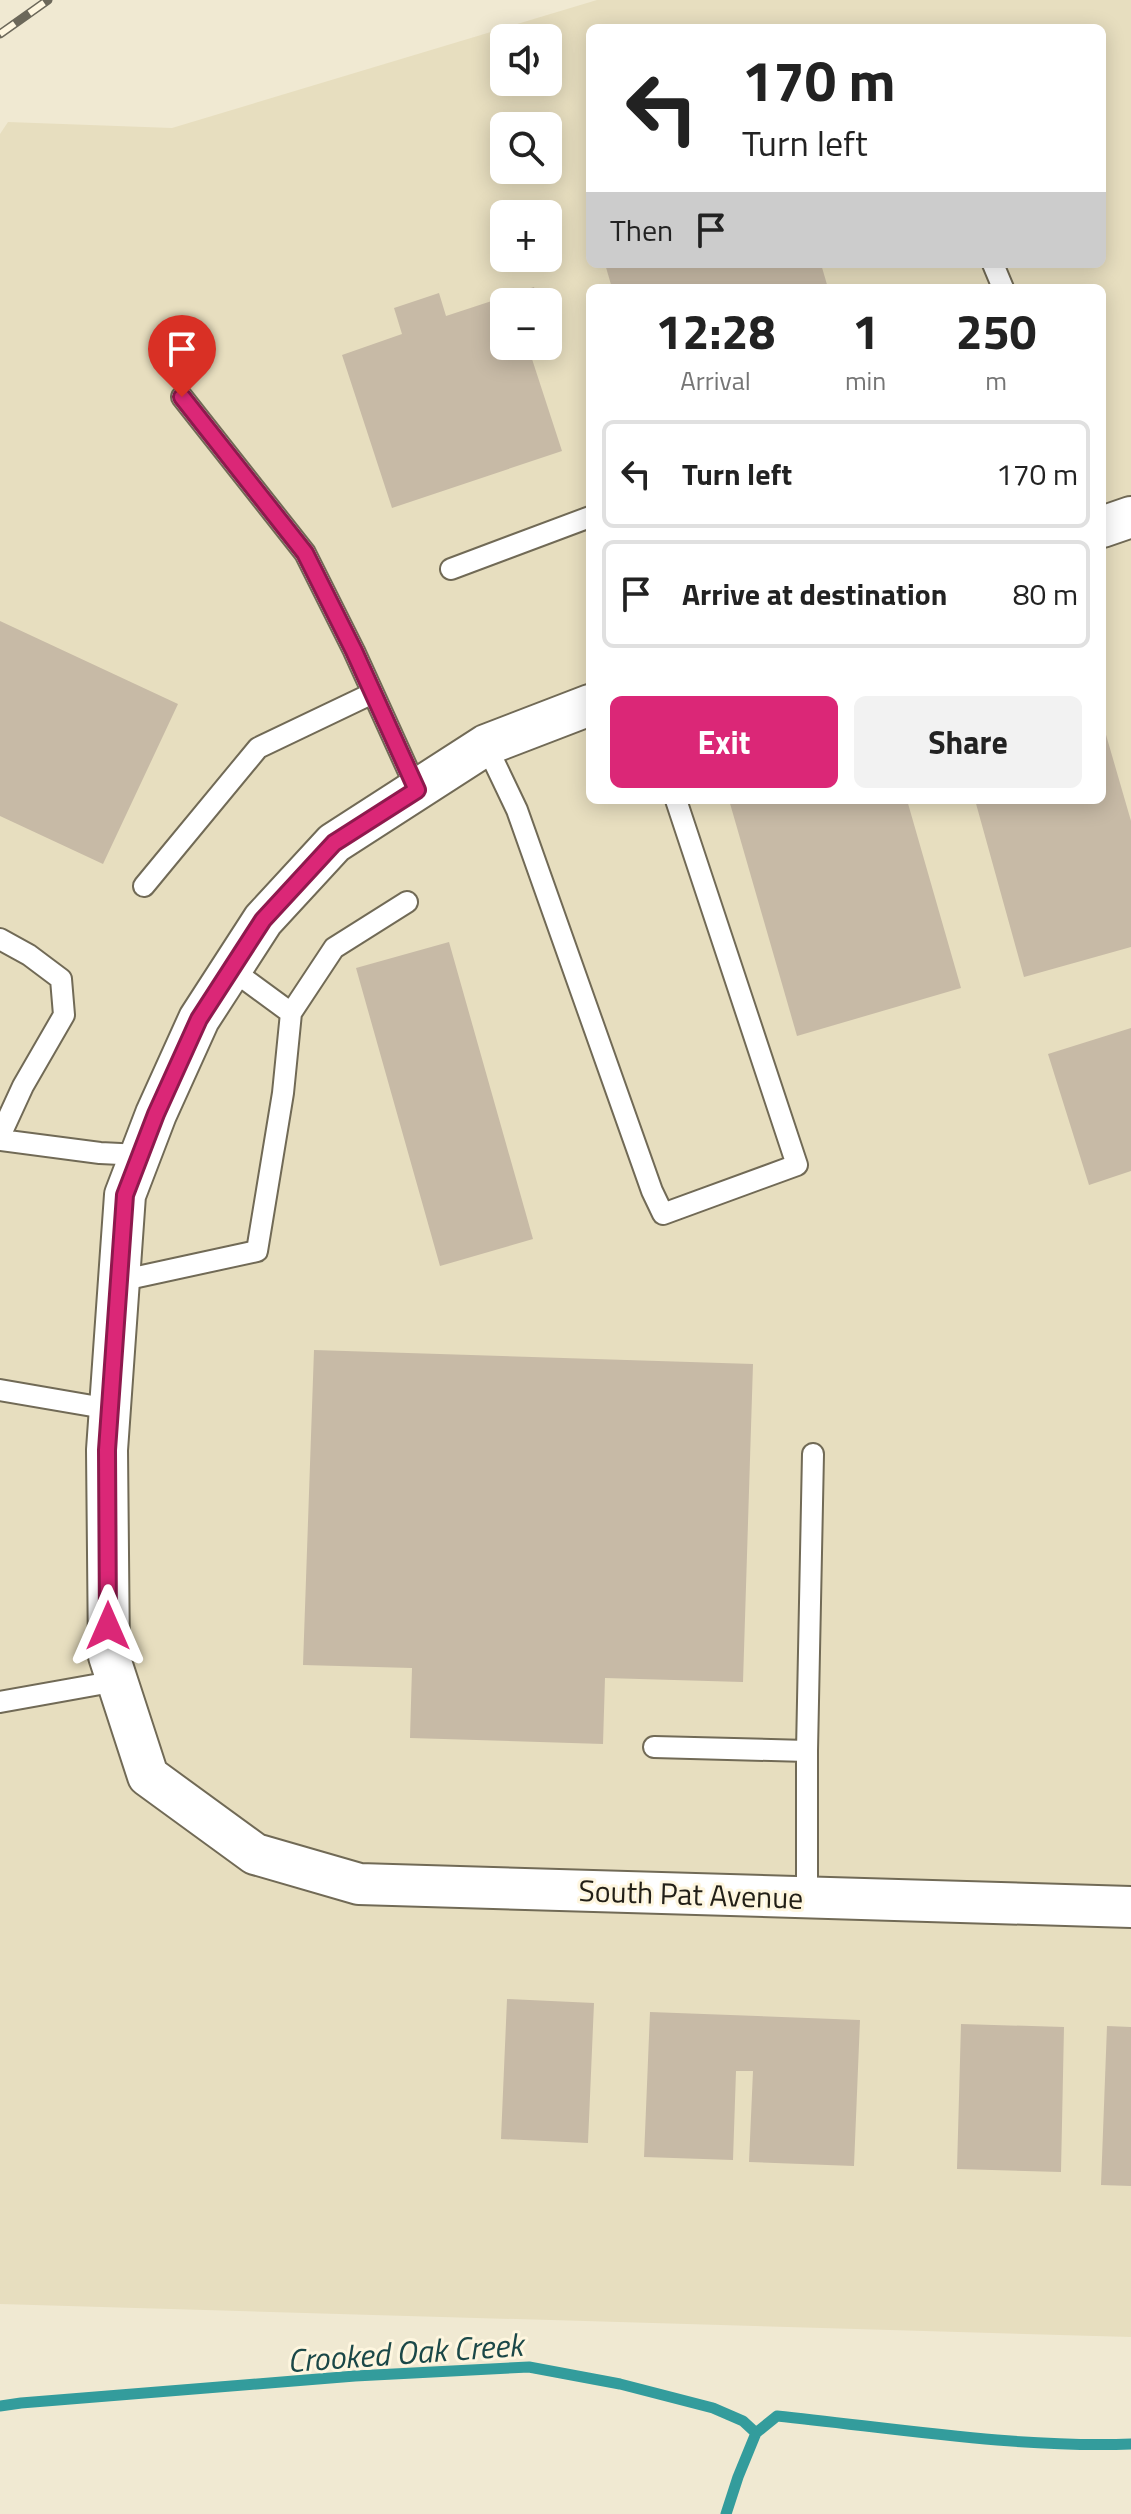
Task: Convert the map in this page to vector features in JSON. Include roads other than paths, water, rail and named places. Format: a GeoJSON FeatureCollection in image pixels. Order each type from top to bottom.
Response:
{"type":"FeatureCollection","features":[{"type":"Feature","properties":{"kind":"street"},"geometry":{"type":"LineString","coordinates":[[117,1681],[109,1656],[107,1450],[125,1195],[156,1114],[199,1019],[263,920],[334,843],[486,745],[586,707]]}},
{"type":"Feature","properties":{"kind":"street","name":"South Pat Avenue"},"geometry":{"type":"LineString","coordinates":[[117,1681],[148,1776],[255,1854],[359,1884],[1131,1907]]}},
{"type":"Feature","properties":{"kind":"lane"},"geometry":{"type":"LineString","coordinates":[[182,397],[305,553],[417,790]]}},
{"type":"Feature","properties":{"kind":"lane"},"geometry":{"type":"LineString","coordinates":[[451,569],[586,518]]}},
{"type":"Feature","properties":{"kind":"lane"},"geometry":{"type":"LineString","coordinates":[[144,886],[258,748],[373,693]]}},
{"type":"Feature","properties":{"kind":"lane"},"geometry":{"type":"LineString","coordinates":[[486,745],[517,810],[652,1191],[663,1214],[797,1165],[677,804]]}},
{"type":"Feature","properties":{"kind":"lane"},"geometry":{"type":"LineString","coordinates":[[119,1281],[257,1251],[283,1093],[291,1013],[334,948],[407,902]]}},
{"type":"Feature","properties":{"kind":"lane"},"geometry":{"type":"LineString","coordinates":[[0,939],[29,955],[61,979],[64,1015],[23,1086],[0,1138],[100,1153],[141,1155]]}},
{"type":"Feature","properties":{"kind":"lane"},"geometry":{"type":"LineString","coordinates":[[231,969],[291,1013]]}},
{"type":"Feature","properties":{"kind":"lane"},"geometry":{"type":"LineString","coordinates":[[0,1390],[110,1409]]}},
{"type":"Feature","properties":{"kind":"lane"},"geometry":{"type":"LineString","coordinates":[[807,1897],[813,1454]]}},
{"type":"Feature","properties":{"kind":"lane"},"geometry":{"type":"LineString","coordinates":[[0,1702],[117,1681]]}},
{"type":"Feature","properties":{"kind":"lane"},"geometry":{"type":"LineString","coordinates":[[654,1747],[807,1751]]}},
{"type":"Feature","properties":{"kind":"waterway","name":"Crooked Oak Creek"},"geometry":{"type":"LineString","coordinates":[[0,2406],[355,2376],[529,2367],[620,2384],[713,2408],[743,2421],[756,2433]]}},
{"type":"Feature","properties":{"kind":"waterway","name":"Crooked Oak Creek"},"geometry":{"type":"LineString","coordinates":[[726,2514],[756,2433],[777,2416],[998,2440],[1131,2444]]}},
{"type":"Feature","properties":{"kind":"railway"},"geometry":{"type":"LineString","coordinates":[[0,34],[48,0]]}}]}
